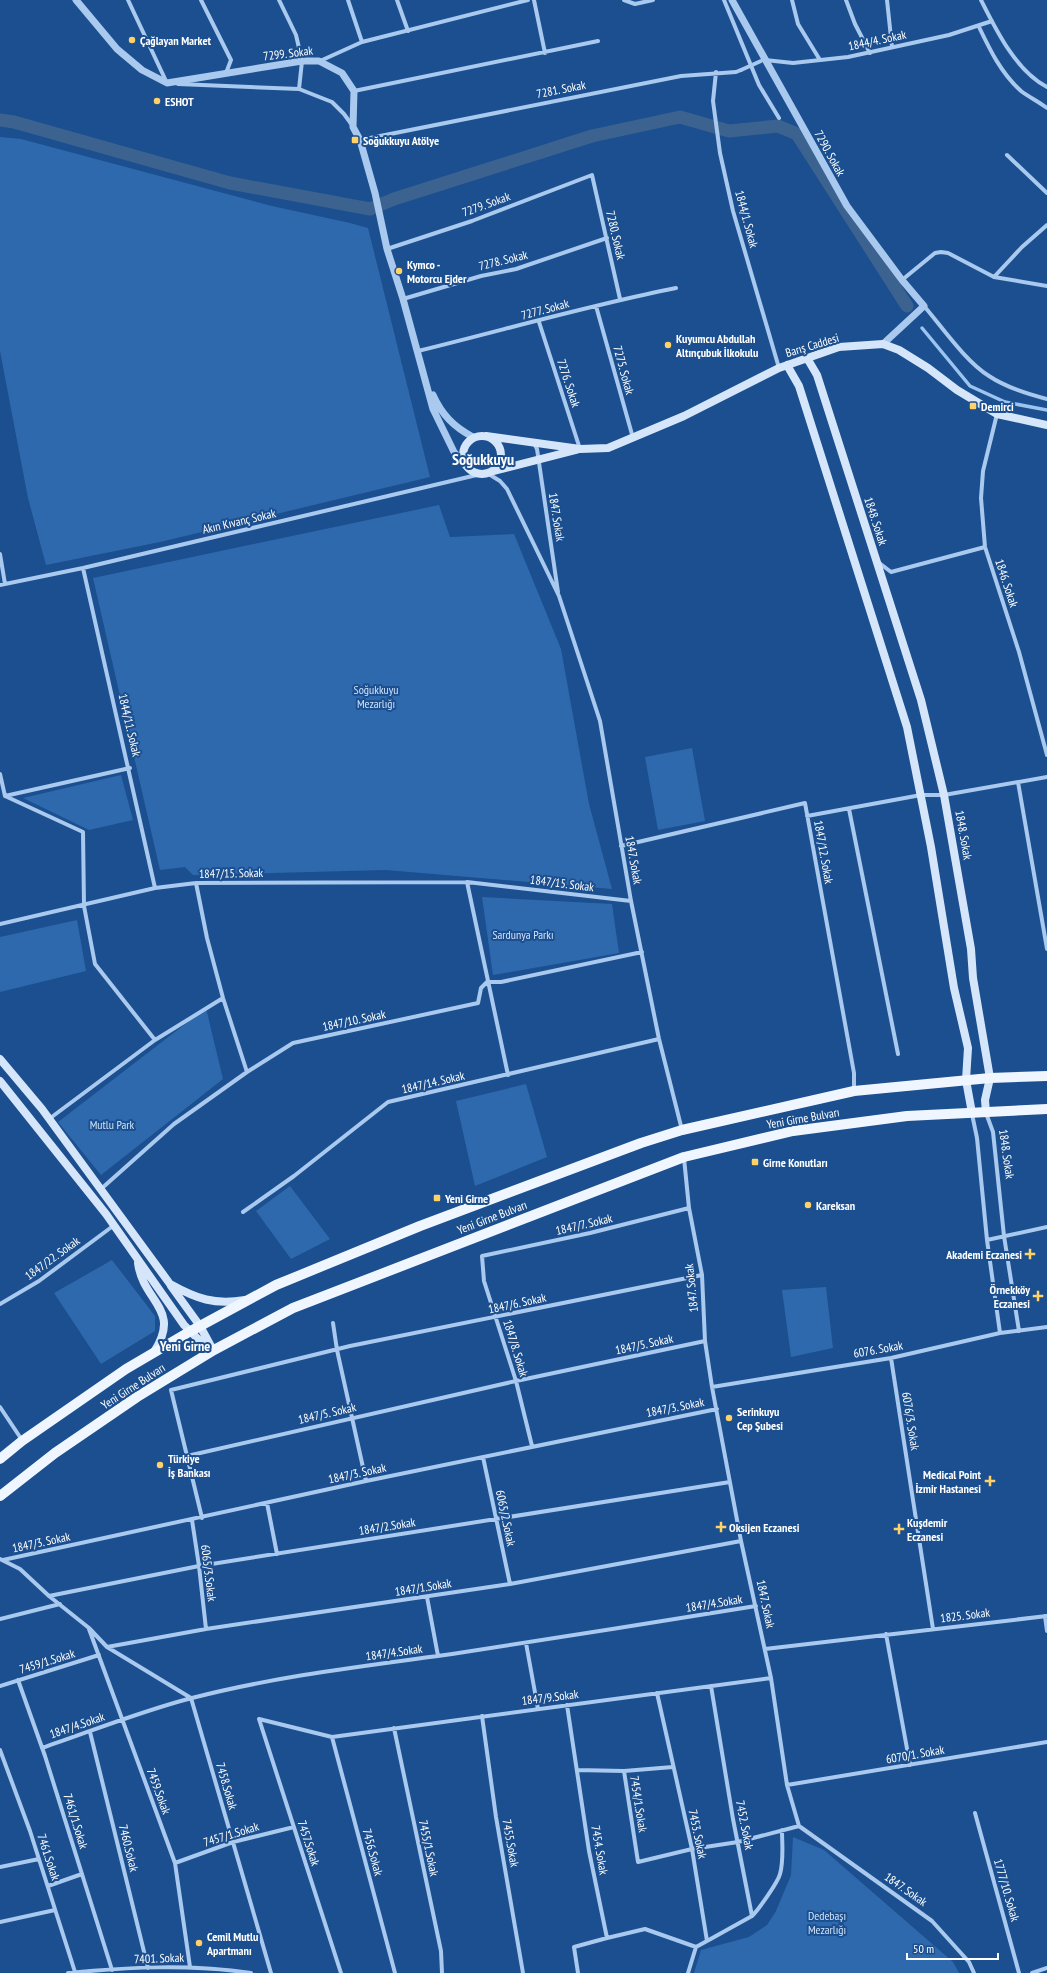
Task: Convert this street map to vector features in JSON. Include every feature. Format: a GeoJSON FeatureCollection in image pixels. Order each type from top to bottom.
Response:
{"type":"FeatureCollection","features":[{"type":"Feature","properties":{"kind":"main road","name":"Barış Caddesi"},"geometry":{"type":"LineString","coordinates":[[580,449],[608,448],[633,439],[783,367],[807,358],[840,347],[883,344],[899,350],[928,368],[957,390],[997,414],[1047,425]]}},
{"type":"Feature","properties":{"kind":"main road","name":"1848. Sokak"},"geometry":{"type":"LineString","coordinates":[[807,358],[817,375],[921,700],[944,795],[972,949],[973,978],[990,1078],[985,1100],[986,1112]]}},
{"type":"Feature","properties":{"kind":"main road"},"geometry":{"type":"LineString","coordinates":[[783,367],[799,386],[903,710],[931,847],[954,988],[968,1048],[966,1080],[972,1113]]}},
{"type":"Feature","properties":{"kind":"main road"},"geometry":{"type":"LineString","coordinates":[[486,436],[580,449],[487,473],[475,473],[466,466],[463,453],[464,447],[473,437],[486,436]]}},
{"type":"Feature","properties":{"kind":"main road"},"geometry":{"type":"LineString","coordinates":[[486,436],[492,439],[500,449],[500,461],[487,473]]}},
{"type":"Feature","properties":{"kind":"main road"},"geometry":{"type":"LineString","coordinates":[[0,1059],[49,1119],[101,1189],[200,1326],[214,1350]]}},
{"type":"Feature","properties":{"kind":"main road","name":"Yeni Girne Bulvarı"},"geometry":{"type":"LineString","coordinates":[[0,1459],[22,1441],[126,1369],[189,1332],[276,1285],[420,1226],[641,1143],[682,1130],[854,1091],[990,1078],[1047,1076]]}},
{"type":"Feature","properties":{"kind":"main road"},"geometry":{"type":"LineString","coordinates":[[0,1081],[91,1195],[189,1332],[214,1350]]}},
{"type":"Feature","properties":{"kind":"main road","name":"Yeni Girne Bulvarı"},"geometry":{"type":"LineString","coordinates":[[0,1496],[55,1453],[137,1397],[214,1350],[293,1308],[684,1157],[793,1131],[908,1116],[1047,1109]]}},
{"type":"Feature","properties":{"kind":"main road"},"geometry":{"type":"LineString","coordinates":[[138,1262],[140,1277],[162,1312],[165,1323],[161,1341],[153,1353]]}},
{"type":"Feature","properties":{"kind":"main road"},"geometry":{"type":"LineString","coordinates":[[170,1284],[201,1300],[219,1302],[252,1299]]}},
{"type":"Feature","properties":{"kind":"street"},"geometry":{"type":"LineString","coordinates":[[76,0],[117,49],[142,70],[168,83],[299,89],[332,102],[344,114],[360,140],[375,193],[387,249],[426,378],[433,409],[442,431],[454,452],[466,466]]}},
{"type":"Feature","properties":{"kind":"street"},"geometry":{"type":"LineString","coordinates":[[128,0],[168,83]]}},
{"type":"Feature","properties":{"kind":"street"},"geometry":{"type":"LineString","coordinates":[[201,0],[231,60],[226,72]]}},
{"type":"Feature","properties":{"kind":"street"},"geometry":{"type":"LineString","coordinates":[[279,0],[296,35],[302,60],[299,89]]}},
{"type":"Feature","properties":{"kind":"street"},"geometry":{"type":"LineString","coordinates":[[348,0],[362,42]]}},
{"type":"Feature","properties":{"kind":"street"},"geometry":{"type":"LineString","coordinates":[[397,0],[408,31]]}},
{"type":"Feature","properties":{"kind":"street","name":"7299. Sokak"},"geometry":{"type":"LineString","coordinates":[[168,83],[302,60],[319,61],[362,42],[528,0]]}},
{"type":"Feature","properties":{"kind":"street"},"geometry":{"type":"LineString","coordinates":[[534,0],[544,53]]}},
{"type":"Feature","properties":{"kind":"street"},"geometry":{"type":"LineString","coordinates":[[624,0],[635,4],[653,0]]}},
{"type":"Feature","properties":{"kind":"street"},"geometry":{"type":"LineString","coordinates":[[724,0],[759,86],[779,118]]}},
{"type":"Feature","properties":{"kind":"street","name":"7290. Sokak"},"geometry":{"type":"LineString","coordinates":[[732,0],[763,60],[847,206],[902,280],[968,357],[988,376],[1026,394],[1047,399]]}},
{"type":"Feature","properties":{"kind":"street"},"geometry":{"type":"LineString","coordinates":[[792,0],[798,24],[820,60]]}},
{"type":"Feature","properties":{"kind":"street"},"geometry":{"type":"LineString","coordinates":[[846,0],[855,24],[870,53]]}},
{"type":"Feature","properties":{"kind":"street"},"geometry":{"type":"LineString","coordinates":[[887,0],[892,48]]}},
{"type":"Feature","properties":{"kind":"street"},"geometry":{"type":"LineString","coordinates":[[981,0],[1004,42],[1021,66],[1047,87]]}},
{"type":"Feature","properties":{"kind":"street","name":"1844/4. Sokak"},"geometry":{"type":"LineString","coordinates":[[763,60],[794,63],[870,53],[979,27],[992,21]]}},
{"type":"Feature","properties":{"kind":"street"},"geometry":{"type":"LineString","coordinates":[[979,27],[990,51],[1003,71],[1021,91],[1047,108]]}},
{"type":"Feature","properties":{"kind":"street"},"geometry":{"type":"LineString","coordinates":[[354,91],[598,41]]}},
{"type":"Feature","properties":{"kind":"street","name":"7281. Sokak"},"geometry":{"type":"LineString","coordinates":[[360,140],[681,76],[716,72],[736,72],[763,60]]}},
{"type":"Feature","properties":{"kind":"street"},"geometry":{"type":"LineString","coordinates":[[319,61],[342,73],[354,91],[353,127]]}},
{"type":"Feature","properties":{"kind":"street","name":"1844/1. Sokak"},"geometry":{"type":"LineString","coordinates":[[716,72],[713,101],[720,153],[733,211],[783,367]]}},
{"type":"Feature","properties":{"kind":"street"},"geometry":{"type":"LineString","coordinates":[[1007,155],[1047,192]]}},
{"type":"Feature","properties":{"kind":"street","name":"7280. Sokak"},"geometry":{"type":"LineString","coordinates":[[592,175],[620,299]]}},
{"type":"Feature","properties":{"kind":"street","name":"7279. Sokak"},"geometry":{"type":"LineString","coordinates":[[387,249],[472,221],[592,175]]}},
{"type":"Feature","properties":{"kind":"street"},"geometry":{"type":"LineString","coordinates":[[994,277],[1022,247],[1047,225]]}},
{"type":"Feature","properties":{"kind":"street","name":"7278. Sokak"},"geometry":{"type":"LineString","coordinates":[[403,299],[481,276],[516,268],[607,238]]}},
{"type":"Feature","properties":{"kind":"street"},"geometry":{"type":"LineString","coordinates":[[902,280],[935,253],[941,252],[948,253],[994,277],[1047,286]]}},
{"type":"Feature","properties":{"kind":"street","name":"7277. Sokak"},"geometry":{"type":"LineString","coordinates":[[418,351],[539,322],[620,299],[676,288]]}},
{"type":"Feature","properties":{"kind":"street","name":"7275. Sokak"},"geometry":{"type":"LineString","coordinates":[[596,306],[633,439]]}},
{"type":"Feature","properties":{"kind":"street"},"geometry":{"type":"LineString","coordinates":[[883,344],[924,306]]}},
{"type":"Feature","properties":{"kind":"street","name":"7276. Sokak"},"geometry":{"type":"LineString","coordinates":[[539,322],[580,449]]}},
{"type":"Feature","properties":{"kind":"street"},"geometry":{"type":"LineString","coordinates":[[426,378],[439,408],[449,421],[473,437]]}},
{"type":"Feature","properties":{"kind":"street","name":"1846. Sokak"},"geometry":{"type":"LineString","coordinates":[[997,414],[983,478],[981,498],[985,547],[1019,652],[1047,756]]}},
{"type":"Feature","properties":{"kind":"street","name":"1847. Sokak"},"geometry":{"type":"LineString","coordinates":[[534,443],[537,449],[537,460],[559,596]]}},
{"type":"Feature","properties":{"kind":"street","name":"1847. Sokak"},"geometry":{"type":"LineString","coordinates":[[487,473],[500,481],[506,489],[559,596],[600,721],[631,901],[659,1039],[682,1130]]}},
{"type":"Feature","properties":{"kind":"street","name":"Akın Kıvanç Sokak"},"geometry":{"type":"LineString","coordinates":[[0,585],[83,568],[487,473]]}},
{"type":"Feature","properties":{"kind":"street"},"geometry":{"type":"LineString","coordinates":[[876,560],[891,572],[985,547]]}},
{"type":"Feature","properties":{"kind":"street"},"geometry":{"type":"LineString","coordinates":[[0,554],[5,584]]}},
{"type":"Feature","properties":{"kind":"street","name":"1844/11. Sokak"},"geometry":{"type":"LineString","coordinates":[[83,568],[130,768],[155,888]]}},
{"type":"Feature","properties":{"kind":"street"},"geometry":{"type":"LineString","coordinates":[[5,796],[130,768]]}},
{"type":"Feature","properties":{"kind":"street"},"geometry":{"type":"LineString","coordinates":[[0,774],[5,796]]}},
{"type":"Feature","properties":{"kind":"street"},"geometry":{"type":"LineString","coordinates":[[807,816],[921,795],[944,795],[1047,777]]}},
{"type":"Feature","properties":{"kind":"street"},"geometry":{"type":"LineString","coordinates":[[1018,782],[1047,950]]}},
{"type":"Feature","properties":{"kind":"street"},"geometry":{"type":"LineString","coordinates":[[5,796],[83,832],[84,906],[95,964],[155,1040]]}},
{"type":"Feature","properties":{"kind":"street","name":"1847/12. Sokak"},"geometry":{"type":"LineString","coordinates":[[621,846],[805,803],[854,1073],[854,1091]]}},
{"type":"Feature","properties":{"kind":"street"},"geometry":{"type":"LineString","coordinates":[[849,808],[898,1054]]}},
{"type":"Feature","properties":{"kind":"street"},"geometry":{"type":"LineString","coordinates":[[467,882],[487,982],[508,1074]]}},
{"type":"Feature","properties":{"kind":"street","name":"1847/15. Sokak"},"geometry":{"type":"LineString","coordinates":[[0,924],[84,906],[155,888],[196,883],[467,882],[631,901]]}},
{"type":"Feature","properties":{"kind":"street"},"geometry":{"type":"LineString","coordinates":[[196,883],[207,938],[223,998],[247,1072]]}},
{"type":"Feature","properties":{"kind":"street"},"geometry":{"type":"LineString","coordinates":[[487,982],[501,982],[642,952]]}},
{"type":"Feature","properties":{"kind":"street","name":"1847/10. Sokak"},"geometry":{"type":"LineString","coordinates":[[101,1189],[174,1124],[247,1072],[293,1043],[478,1003],[481,988],[487,982]]}},
{"type":"Feature","properties":{"kind":"street"},"geometry":{"type":"LineString","coordinates":[[49,1119],[155,1040],[223,998]]}},
{"type":"Feature","properties":{"kind":"street","name":"1847/14. Sokak"},"geometry":{"type":"LineString","coordinates":[[243,1212],[294,1176],[388,1102],[659,1039]]}},
{"type":"Feature","properties":{"kind":"street","name":"1848. Sokak"},"geometry":{"type":"LineString","coordinates":[[986,1112],[993,1132],[1004,1236],[1019,1331]]}},
{"type":"Feature","properties":{"kind":"street"},"geometry":{"type":"LineString","coordinates":[[972,1113],[977,1138],[987,1240],[1000,1333]]}},
{"type":"Feature","properties":{"kind":"street","name":"1847. Sokak"},"geometry":{"type":"LineString","coordinates":[[684,1157],[689,1208],[702,1275],[705,1341],[712,1387],[741,1541],[771,1678],[787,1786],[799,1826],[932,1921],[969,1962],[974,1973]]}},
{"type":"Feature","properties":{"kind":"street","name":"1847/7. Sokak"},"geometry":{"type":"LineString","coordinates":[[482,1256],[590,1233],[689,1208]]}},
{"type":"Feature","properties":{"kind":"street","name":"1847/22. Sokak"},"geometry":{"type":"LineString","coordinates":[[0,1304],[39,1281],[114,1226]]}},
{"type":"Feature","properties":{"kind":"street"},"geometry":{"type":"LineString","coordinates":[[987,1240],[1047,1227]]}},
{"type":"Feature","properties":{"kind":"street","name":"1847/8. Sokak"},"geometry":{"type":"LineString","coordinates":[[482,1256],[484,1281],[516,1381],[532,1446]]}},
{"type":"Feature","properties":{"kind":"street","name":"1847/6. Sokak"},"geometry":{"type":"LineString","coordinates":[[337,1350],[702,1275]]}},
{"type":"Feature","properties":{"kind":"street"},"geometry":{"type":"LineString","coordinates":[[333,1323],[337,1350],[366,1481]]}},
{"type":"Feature","properties":{"kind":"street","name":"6076. Sokak"},"geometry":{"type":"LineString","coordinates":[[712,1387],[891,1358],[1000,1333],[1047,1327]]}},
{"type":"Feature","properties":{"kind":"street","name":"1847/5. Sokak"},"geometry":{"type":"LineString","coordinates":[[187,1456],[516,1381],[705,1341]]}},
{"type":"Feature","properties":{"kind":"street"},"geometry":{"type":"LineString","coordinates":[[202,1518],[171,1390],[337,1350]]}},
{"type":"Feature","properties":{"kind":"street","name":"6076/3. Sokak"},"geometry":{"type":"LineString","coordinates":[[891,1358],[933,1629]]}},
{"type":"Feature","properties":{"kind":"street"},"geometry":{"type":"LineString","coordinates":[[0,1406],[22,1441]]}},
{"type":"Feature","properties":{"kind":"street","name":"1847/3. Sokak"},"geometry":{"type":"LineString","coordinates":[[2,1559],[202,1518],[532,1446],[717,1409]]}},
{"type":"Feature","properties":{"kind":"street","name":"6065/2.Sokak"},"geometry":{"type":"LineString","coordinates":[[483,1457],[510,1584]]}},
{"type":"Feature","properties":{"kind":"street","name":"1847/2.Sokak"},"geometry":{"type":"LineString","coordinates":[[49,1596],[199,1566],[730,1482]]}},
{"type":"Feature","properties":{"kind":"street"},"geometry":{"type":"LineString","coordinates":[[267,1503],[277,1554]]}},
{"type":"Feature","properties":{"kind":"street","name":"6065/3.Sokak"},"geometry":{"type":"LineString","coordinates":[[192,1520],[206,1629]]}},
{"type":"Feature","properties":{"kind":"street","name":"1847/1.Sokak"},"geometry":{"type":"LineString","coordinates":[[108,1647],[206,1629],[510,1584],[741,1541]]}},
{"type":"Feature","properties":{"kind":"street"},"geometry":{"type":"LineString","coordinates":[[2,1559],[20,1569],[49,1596],[89,1628],[108,1647],[191,1698]]}},
{"type":"Feature","properties":{"kind":"street"},"geometry":{"type":"LineString","coordinates":[[427,1597],[438,1656]]}},
{"type":"Feature","properties":{"kind":"street"},"geometry":{"type":"LineString","coordinates":[[0,1619],[60,1604]]}},
{"type":"Feature","properties":{"kind":"street","name":"1847/4.Sokak"},"geometry":{"type":"LineString","coordinates":[[42,1748],[123,1719],[191,1698],[282,1678],[526,1643],[756,1606]]}},
{"type":"Feature","properties":{"kind":"street"},"geometry":{"type":"LineString","coordinates":[[1046,1616],[1047,1631]]}},
{"type":"Feature","properties":{"kind":"street","name":"1825. Sokak"},"geometry":{"type":"LineString","coordinates":[[765,1649],[1046,1616]]}},
{"type":"Feature","properties":{"kind":"street","name":"7459.Sokak"},"geometry":{"type":"LineString","coordinates":[[89,1628],[174,1863],[190,1966]]}},
{"type":"Feature","properties":{"kind":"street"},"geometry":{"type":"LineString","coordinates":[[886,1634],[910,1765]]}},
{"type":"Feature","properties":{"kind":"street"},"geometry":{"type":"LineString","coordinates":[[526,1643],[538,1709]]}},
{"type":"Feature","properties":{"kind":"street","name":"7459/1.Sokak"},"geometry":{"type":"LineString","coordinates":[[0,1686],[99,1655]]}},
{"type":"Feature","properties":{"kind":"street","name":"1847/9.Sokak"},"geometry":{"type":"LineString","coordinates":[[332,1737],[771,1678]]}},
{"type":"Feature","properties":{"kind":"street","name":"7461/1.Sokak"},"geometry":{"type":"LineString","coordinates":[[18,1680],[42,1748],[112,1970]]}},
{"type":"Feature","properties":{"kind":"street","name":"7452. Sokak"},"geometry":{"type":"LineString","coordinates":[[710,1686],[752,1916]]}},
{"type":"Feature","properties":{"kind":"street","name":"7453. Sokak"},"geometry":{"type":"LineString","coordinates":[[656,1693],[692,1849],[707,1941]]}},
{"type":"Feature","properties":{"kind":"street","name":"7458.Sokak"},"geometry":{"type":"LineString","coordinates":[[191,1698],[271,1973]]}},
{"type":"Feature","properties":{"kind":"street","name":"7454. Sokak"},"geometry":{"type":"LineString","coordinates":[[567,1705],[588,1851],[607,1938]]}},
{"type":"Feature","properties":{"kind":"street","name":"7455.Sokak"},"geometry":{"type":"LineString","coordinates":[[482,1716],[496,1817],[523,1973]]}},
{"type":"Feature","properties":{"kind":"street","name":"7457.Sokak"},"geometry":{"type":"LineString","coordinates":[[332,1737],[259,1719],[341,1973]]}},
{"type":"Feature","properties":{"kind":"street","name":"7455/1.Sokak"},"geometry":{"type":"LineString","coordinates":[[394,1728],[440,1951],[442,1973]]}},
{"type":"Feature","properties":{"kind":"street","name":"7460.Sokak"},"geometry":{"type":"LineString","coordinates":[[90,1732],[148,1968]]}},
{"type":"Feature","properties":{"kind":"street","name":"7456.Sokak"},"geometry":{"type":"LineString","coordinates":[[332,1737],[395,1973]]}},
{"type":"Feature","properties":{"kind":"street","name":"6070/1. Sokak"},"geometry":{"type":"LineString","coordinates":[[787,1786],[1047,1742]]}},
{"type":"Feature","properties":{"kind":"street","name":"7461.Sokak"},"geometry":{"type":"LineString","coordinates":[[0,1750],[39,1859],[75,1972]]}},
{"type":"Feature","properties":{"kind":"street"},"geometry":{"type":"LineString","coordinates":[[624,1771],[673,1767]]}},
{"type":"Feature","properties":{"kind":"street","name":"7454/1.Sokak"},"geometry":{"type":"LineString","coordinates":[[576,1770],[624,1771],[638,1862],[692,1849]]}},
{"type":"Feature","properties":{"kind":"street","name":"1777/10. Sokak"},"geometry":{"type":"LineString","coordinates":[[975,1813],[1019,1973]]}},
{"type":"Feature","properties":{"kind":"street"},"geometry":{"type":"LineString","coordinates":[[692,1849],[738,1842],[799,1826]]}},
{"type":"Feature","properties":{"kind":"street","name":"7457/1.Sokak"},"geometry":{"type":"LineString","coordinates":[[174,1863],[233,1842],[294,1827]]}},
{"type":"Feature","properties":{"kind":"street"},"geometry":{"type":"LineString","coordinates":[[688,1973],[696,1947],[752,1916],[759,1908],[780,1876],[783,1854],[782,1830]]}},
{"type":"Feature","properties":{"kind":"street"},"geometry":{"type":"LineString","coordinates":[[0,1868],[39,1859]]}},
{"type":"Feature","properties":{"kind":"street"},"geometry":{"type":"LineString","coordinates":[[48,1886],[82,1874]]}},
{"type":"Feature","properties":{"kind":"street"},"geometry":{"type":"LineString","coordinates":[[0,1922],[56,1910]]}},
{"type":"Feature","properties":{"kind":"street"},"geometry":{"type":"LineString","coordinates":[[578,1973],[574,1947],[645,1929],[696,1947]]}},
{"type":"Feature","properties":{"kind":"street","name":"7401. Sokak"},"geometry":{"type":"LineString","coordinates":[[68,1973],[190,1966],[251,1973]]}},
{"type":"Feature","properties":{"kind":"street"},"geometry":{"type":"LineString","coordinates":[[165,1968],[166,1973]]}},
{"type":"Feature","properties":{"kind":"street"},"geometry":{"type":"LineString","coordinates":[[216,1968],[217,1973]]}},
{"type":"Feature","properties":{"kind":"street"},"geometry":{"type":"LineString","coordinates":[[1032,1973],[1047,1968]]}},
{"type":"Feature","properties":{"kind":"green space"},"geometry":{"type":"Polygon","coordinates":[[[0,137],[21,139],[272,206],[368,228],[430,477],[160,542],[46,565],[28,498],[0,351],[0,137]]]}},
{"type":"Feature","properties":{"kind":"green space","name":"Soğukkuyu Mezarlığı"},"geometry":{"type":"Polygon","coordinates":[[[439,505],[450,537],[514,534],[561,649],[589,804],[612,889],[386,870],[193,875],[185,867],[160,870],[93,578],[439,505]]]}},
{"type":"Feature","properties":{"kind":"green space"},"geometry":{"type":"Polygon","coordinates":[[[692,748],[705,821],[658,830],[645,757],[692,748]]]}},
{"type":"Feature","properties":{"kind":"green space"},"geometry":{"type":"Polygon","coordinates":[[[121,775],[133,820],[89,830],[23,798],[121,775]]]}},
{"type":"Feature","properties":{"kind":"green space","name":"Sardunya Parkı"},"geometry":{"type":"Polygon","coordinates":[[[482,897],[612,904],[619,953],[493,975],[482,897]]]}},
{"type":"Feature","properties":{"kind":"green space"},"geometry":{"type":"Polygon","coordinates":[[[77,920],[86,971],[0,992],[0,937],[77,920]]]}},
{"type":"Feature","properties":{"kind":"green space","name":"Mutlu Park"},"geometry":{"type":"Polygon","coordinates":[[[206,1008],[223,1079],[101,1175],[58,1122],[206,1008]]]}},
{"type":"Feature","properties":{"kind":"green space"},"geometry":{"type":"Polygon","coordinates":[[[526,1084],[547,1157],[475,1186],[456,1101],[526,1084]]]}},
{"type":"Feature","properties":{"kind":"green space"},"geometry":{"type":"Polygon","coordinates":[[[290,1186],[330,1239],[291,1259],[256,1211],[290,1186]]]}},
{"type":"Feature","properties":{"kind":"green space"},"geometry":{"type":"Polygon","coordinates":[[[112,1260],[155,1316],[155,1331],[101,1364],[54,1293],[112,1260]]]}},
{"type":"Feature","properties":{"kind":"green space"},"geometry":{"type":"Polygon","coordinates":[[[826,1287],[833,1348],[791,1357],[782,1290],[826,1287]]]}},
{"type":"Feature","properties":{"kind":"green space","name":"Dedebaşı Mezarlığı"},"geometry":{"type":"Polygon","coordinates":[[[793,1837],[824,1850],[953,1962],[959,1973],[694,1973],[701,1950],[749,1937],[767,1925],[776,1911],[791,1875],[793,1837]]]}},
{"type":"Feature","properties":{"kind":"waterway"},"geometry":{"type":"LineString","coordinates":[[0,120],[14,122],[230,183],[370,209],[394,199],[592,136],[680,117],[729,131],[778,126],[797,134],[907,306]]}},
{"type":"Feature","properties":{"kind":"waterway"},"geometry":{"type":"LineString","coordinates":[[922,328],[970,386],[1005,402],[1047,410]]}},
{"type":"Feature","properties":{"kind":"place","name":"Çağlayan Market"},"geometry":{"type":"Point","coordinates":[132,40]}},
{"type":"Feature","properties":{"kind":"place","name":"ESHOT"},"geometry":{"type":"Point","coordinates":[157,101]}},
{"type":"Feature","properties":{"kind":"place","name":"Soğukkuyu Atölye"},"geometry":{"type":"Point","coordinates":[355,140]}},
{"type":"Feature","properties":{"kind":"place","name":"Kymco - Motorcu Ejder"},"geometry":{"type":"Point","coordinates":[399,271]}},
{"type":"Feature","properties":{"kind":"place","name":"Kuyumcu Abdullah Altınçubuk İlkokulu"},"geometry":{"type":"Point","coordinates":[668,345]}},
{"type":"Feature","properties":{"kind":"place","name":"Demirci"},"geometry":{"type":"Point","coordinates":[973,406]}},
{"type":"Feature","properties":{"kind":"place","name":"Girne Konutları"},"geometry":{"type":"Point","coordinates":[755,1162]}},
{"type":"Feature","properties":{"kind":"place","name":"Yeni Girne"},"geometry":{"type":"Point","coordinates":[437,1198]}},
{"type":"Feature","properties":{"kind":"place","name":"Kareksan"},"geometry":{"type":"Point","coordinates":[808,1205]}},
{"type":"Feature","properties":{"kind":"place","name":"Akademi Eczanesi"},"geometry":{"type":"Point","coordinates":[1030,1254]}},
{"type":"Feature","properties":{"kind":"place","name":"Örnekköy Eczanesi"},"geometry":{"type":"Point","coordinates":[1038,1296]}},
{"type":"Feature","properties":{"kind":"place","name":"Serinkuyu Cep Şubesi"},"geometry":{"type":"Point","coordinates":[729,1418]}},
{"type":"Feature","properties":{"kind":"place","name":"Türkiye İş Bankası"},"geometry":{"type":"Point","coordinates":[160,1465]}},
{"type":"Feature","properties":{"kind":"place","name":"Medical Point İzmir Hastanesi"},"geometry":{"type":"Point","coordinates":[990,1481]}},
{"type":"Feature","properties":{"kind":"place","name":"Oksijen Eczanesi"},"geometry":{"type":"Point","coordinates":[721,1527]}},
{"type":"Feature","properties":{"kind":"place","name":"Kuşdemir Eczanesi"},"geometry":{"type":"Point","coordinates":[899,1529]}},
{"type":"Feature","properties":{"kind":"place","name":"Cemil Mutlu Apartmanı"},"geometry":{"type":"Point","coordinates":[199,1943]}},
{"type":"Feature","properties":{"kind":"district","name":"Soğukkuyu"},"geometry":{"type":"Point","coordinates":[483,459]}},
{"type":"Feature","properties":{"kind":"district","name":"Yeni Girne"},"geometry":{"type":"Point","coordinates":[185,1346]}}]}
